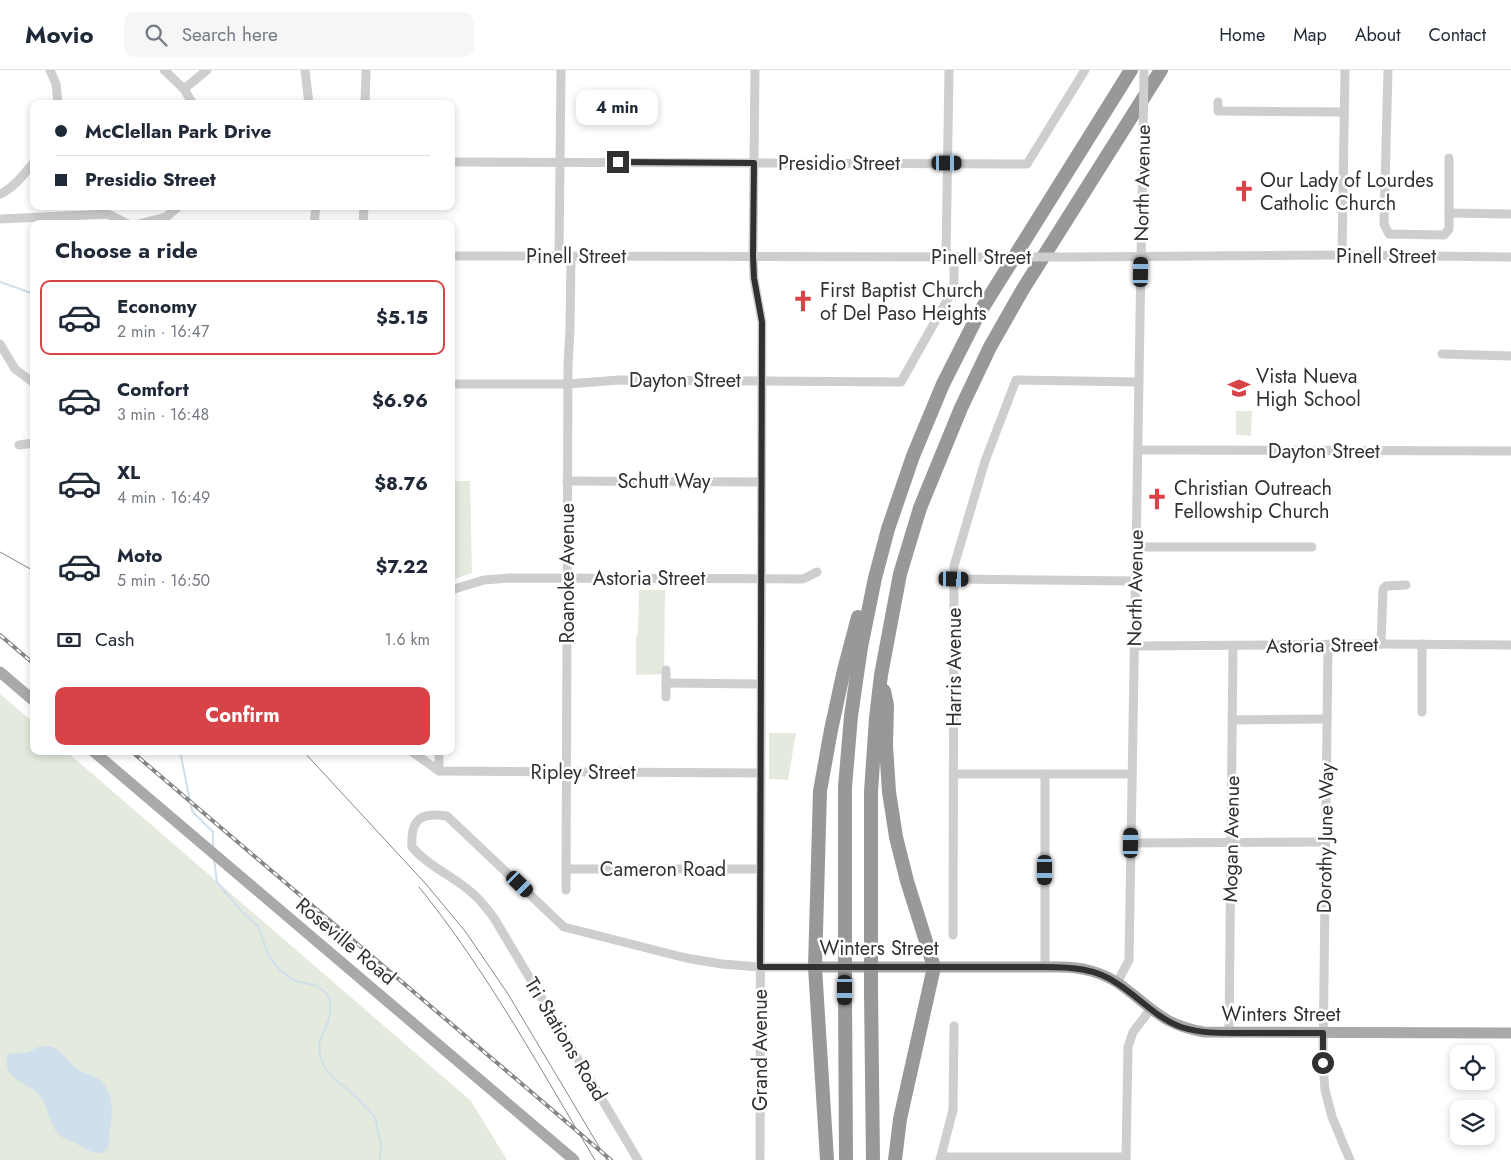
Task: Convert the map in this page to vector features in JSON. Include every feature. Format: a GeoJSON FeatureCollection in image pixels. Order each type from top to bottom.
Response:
{"type":"FeatureCollection","features":[{"type":"Feature","properties":{"kind":"highway"},"geometry":{"type":"LineString","coordinates":[[827,1160],[815,967],[820,791],[830,730],[844,670],[873,568],[913,456],[939,393],[978,316],[1131,70]]}},
{"type":"Feature","properties":{"kind":"highway"},"geometry":{"type":"LineString","coordinates":[[873,1160],[871,792],[881,675],[900,574],[917,517],[960,408],[990,347],[1023,289],[1161,70]]}},
{"type":"Feature","properties":{"kind":"highway"},"geometry":{"type":"LineString","coordinates":[[846,1160],[845,787],[851,716],[861,646],[875,578],[888,529]]}},
{"type":"Feature","properties":{"kind":"highway"},"geometry":{"type":"LineString","coordinates":[[881,675],[887,706],[886,746],[889,792],[896,837],[907,881],[934,967],[900,1120],[895,1160]]}},
{"type":"Feature","properties":{"kind":"main road"},"geometry":{"type":"LineString","coordinates":[[0,672],[30,698]]}},
{"type":"Feature","properties":{"kind":"main road","name":"Roseville Road"},"geometry":{"type":"LineString","coordinates":[[98,755],[574,1160]]}},
{"type":"Feature","properties":{"kind":"main road","name":"Winters Street"},"geometry":{"type":"LineString","coordinates":[[815,967],[1045,967],[1084,969],[1105,976],[1117,983],[1150,1010],[1182,1027],[1204,1032],[1511,1033]]}},
{"type":"Feature","properties":{"kind":"street"},"geometry":{"type":"LineString","coordinates":[[50,70],[56,84],[58,100]]}},
{"type":"Feature","properties":{"kind":"street"},"geometry":{"type":"LineString","coordinates":[[164,70],[184,89],[191,100]]}},
{"type":"Feature","properties":{"kind":"street"},"geometry":{"type":"LineString","coordinates":[[184,89],[207,70]]}},
{"type":"Feature","properties":{"kind":"street"},"geometry":{"type":"LineString","coordinates":[[305,70],[309,100]]}},
{"type":"Feature","properties":{"kind":"street"},"geometry":{"type":"LineString","coordinates":[[365,100],[366,70]]}},
{"type":"Feature","properties":{"kind":"street"},"geometry":{"type":"LineString","coordinates":[[559,256],[561,70]]}},
{"type":"Feature","properties":{"kind":"street","name":"Grand Avenue"},"geometry":{"type":"LineString","coordinates":[[755,70],[753,256],[754,278],[762,322],[760,1160]]}},
{"type":"Feature","properties":{"kind":"street"},"geometry":{"type":"LineString","coordinates":[[949,70],[947,163],[950,257]]}},
{"type":"Feature","properties":{"kind":"street","name":"Presidio Street"},"geometry":{"type":"LineString","coordinates":[[455,162],[1027,164],[1085,70]]}},
{"type":"Feature","properties":{"kind":"street","name":"North Avenue"},"geometry":{"type":"LineString","coordinates":[[1117,983],[1129,960],[1144,70]]}},
{"type":"Feature","properties":{"kind":"street"},"geometry":{"type":"LineString","coordinates":[[1342,255],[1345,70]]}},
{"type":"Feature","properties":{"kind":"street"},"geometry":{"type":"LineString","coordinates":[[1388,70],[1384,224],[1389,234],[1444,235],[1449,229],[1449,158]]}},
{"type":"Feature","properties":{"kind":"street"},"geometry":{"type":"LineString","coordinates":[[1218,102],[1218,111],[1344,112]]}},
{"type":"Feature","properties":{"kind":"street"},"geometry":{"type":"LineString","coordinates":[[0,194],[6,191],[30,166]]}},
{"type":"Feature","properties":{"kind":"street"},"geometry":{"type":"LineString","coordinates":[[104,210],[120,220]]}},
{"type":"Feature","properties":{"kind":"street"},"geometry":{"type":"LineString","coordinates":[[154,220],[166,217],[174,210]]}},
{"type":"Feature","properties":{"kind":"street"},"geometry":{"type":"LineString","coordinates":[[1449,213],[1511,214]]}},
{"type":"Feature","properties":{"kind":"street"},"geometry":{"type":"LineString","coordinates":[[0,219],[108,214]]}},
{"type":"Feature","properties":{"kind":"street","name":"Pinell Street"},"geometry":{"type":"LineString","coordinates":[[455,256],[1141,257],[1342,255],[1511,257]]}},
{"type":"Feature","properties":{"kind":"street","name":"Roanoke Avenue"},"geometry":{"type":"LineString","coordinates":[[566,890],[567,481],[571,257]]}},
{"type":"Feature","properties":{"kind":"street","name":"Dayton Street"},"geometry":{"type":"LineString","coordinates":[[455,384],[568,384],[619,380],[902,382],[954,288],[950,257]]}},
{"type":"Feature","properties":{"kind":"street"},"geometry":{"type":"LineString","coordinates":[[0,344],[15,369],[30,380]]}},
{"type":"Feature","properties":{"kind":"street"},"geometry":{"type":"LineString","coordinates":[[1442,354],[1511,356]]}},
{"type":"Feature","properties":{"kind":"street","name":"Harris Avenue"},"geometry":{"type":"LineString","coordinates":[[953,935],[954,566],[972,503],[1000,420],[1016,380],[1139,382]]}},
{"type":"Feature","properties":{"kind":"street"},"geometry":{"type":"LineString","coordinates":[[18,446],[30,444]]}},
{"type":"Feature","properties":{"kind":"street","name":"Dayton Street"},"geometry":{"type":"LineString","coordinates":[[1138,450],[1511,451]]}},
{"type":"Feature","properties":{"kind":"street","name":"Schutt Way"},"geometry":{"type":"LineString","coordinates":[[567,481],[761,482]]}},
{"type":"Feature","properties":{"kind":"street"},"geometry":{"type":"LineString","coordinates":[[1136,547],[1312,547]]}},
{"type":"Feature","properties":{"kind":"street","name":"Astoria Street"},"geometry":{"type":"LineString","coordinates":[[455,589],[494,579],[803,579],[817,572]]}},
{"type":"Feature","properties":{"kind":"street"},"geometry":{"type":"LineString","coordinates":[[954,579],[1135,581]]}},
{"type":"Feature","properties":{"kind":"street"},"geometry":{"type":"LineString","coordinates":[[1381,644],[1383,589],[1386,586],[1406,585]]}},
{"type":"Feature","properties":{"kind":"street","name":"Dorothy June Way"},"geometry":{"type":"LineString","coordinates":[[1328,644],[1323,1063],[1325,1090],[1332,1117],[1350,1160]]}},
{"type":"Feature","properties":{"kind":"street"},"geometry":{"type":"LineString","coordinates":[[1422,644],[1422,712]]}},
{"type":"Feature","properties":{"kind":"street","name":"Astoria Street"},"geometry":{"type":"LineString","coordinates":[[1134,646],[1511,645]]}},
{"type":"Feature","properties":{"kind":"street","name":"Mogan Avenue"},"geometry":{"type":"LineString","coordinates":[[1229,1033],[1233,646]]}},
{"type":"Feature","properties":{"kind":"street"},"geometry":{"type":"LineString","coordinates":[[666,670],[666,697]]}},
{"type":"Feature","properties":{"kind":"street"},"geometry":{"type":"LineString","coordinates":[[666,684],[760,684]]}},
{"type":"Feature","properties":{"kind":"street"},"geometry":{"type":"LineString","coordinates":[[1232,720],[1326,719]]}},
{"type":"Feature","properties":{"kind":"street"},"geometry":{"type":"LineString","coordinates":[[416,755],[438,771]]}},
{"type":"Feature","properties":{"kind":"street"},"geometry":{"type":"LineString","coordinates":[[438,771],[439,755]]}},
{"type":"Feature","properties":{"kind":"street","name":"Ripley Street"},"geometry":{"type":"LineString","coordinates":[[438,771],[760,773]]}},
{"type":"Feature","properties":{"kind":"street"},"geometry":{"type":"LineString","coordinates":[[954,774],[1132,774]]}},
{"type":"Feature","properties":{"kind":"street"},"geometry":{"type":"LineString","coordinates":[[1045,774],[1045,967]]}},
{"type":"Feature","properties":{"kind":"street","name":"Winters Street"},"geometry":{"type":"LineString","coordinates":[[494,918],[471,892],[434,868],[412,847],[411,835],[414,823],[421,818],[433,814],[448,816],[564,927],[686,958],[727,965],[815,967]]}},
{"type":"Feature","properties":{"kind":"street"},"geometry":{"type":"LineString","coordinates":[[1131,843],[1325,842]]}},
{"type":"Feature","properties":{"kind":"street","name":"Cameron Road"},"geometry":{"type":"LineString","coordinates":[[566,869],[760,869]]}},
{"type":"Feature","properties":{"kind":"street","name":"Tri Stations Road"},"geometry":{"type":"LineString","coordinates":[[494,918],[638,1160]]}},
{"type":"Feature","properties":{"kind":"street"},"geometry":{"type":"LineString","coordinates":[[954,1026],[954,1092],[952,1110],[941,1158],[1126,1159],[1128,1047],[1133,1032],[1150,1010]]}},
{"type":"Feature","properties":{"kind":"shaded area"},"geometry":{"type":"Polygon","coordinates":[[[1236,411],[1252,411],[1251,436],[1236,435],[1236,411]]]}},
{"type":"Feature","properties":{"kind":"shaded area"},"geometry":{"type":"Polygon","coordinates":[[[455,481],[470,481],[472,573],[455,579],[455,481]]]}},
{"type":"Feature","properties":{"kind":"shaded area"},"geometry":{"type":"Polygon","coordinates":[[[639,590],[665,590],[664,674],[636,675],[639,590]]]}},
{"type":"Feature","properties":{"kind":"shaded area"},"geometry":{"type":"Polygon","coordinates":[[[0,694],[30,720],[30,755],[71,755],[471,1101],[507,1160],[0,1160],[0,694]]]}},
{"type":"Feature","properties":{"kind":"shaded area"},"geometry":{"type":"Polygon","coordinates":[[[769,733],[796,733],[788,780],[769,779],[769,733]]]}},
{"type":"Feature","properties":{"kind":"water"},"geometry":{"type":"Polygon","coordinates":[[[49,1046],[61,1052],[79,1070],[100,1080],[110,1095],[112,1112],[108,1148],[100,1153],[92,1152],[60,1136],[52,1124],[40,1096],[17,1080],[8,1069],[8,1054],[28,1052],[38,1047],[49,1046]]]}},
{"type":"Feature","properties":{"kind":"waterway"},"geometry":{"type":"LineString","coordinates":[[0,282],[30,293]]}},
{"type":"Feature","properties":{"kind":"waterway"},"geometry":{"type":"LineString","coordinates":[[181,755],[192,811],[213,832],[213,846]]}},
{"type":"Feature","properties":{"kind":"waterway"},"geometry":{"type":"LineString","coordinates":[[214,859],[217,882],[242,912],[258,926],[269,957],[279,969],[293,980],[317,986],[326,993],[330,1000],[328,1022],[319,1043],[320,1056],[332,1077],[353,1094],[375,1117],[381,1145],[380,1160]]}},
{"type":"Feature","properties":{"kind":"tram line"},"geometry":{"type":"LineString","coordinates":[[0,552],[30,569]]}},
{"type":"Feature","properties":{"kind":"tram line"},"geometry":{"type":"LineString","coordinates":[[307,755],[425,883],[465,931],[508,994],[607,1160]]}},
{"type":"Feature","properties":{"kind":"tram line"},"geometry":{"type":"LineString","coordinates":[[419,887],[444,919],[490,986],[595,1160]]}},
{"type":"Feature","properties":{"kind":"railway"},"geometry":{"type":"LineString","coordinates":[[0,635],[30,661]]}},
{"type":"Feature","properties":{"kind":"railway"},"geometry":{"type":"LineString","coordinates":[[136,755],[611,1160]]}},
{"type":"Feature","properties":{"kind":"place","name":"Our Lady of Lourdes Catholic Church"},"geometry":{"type":"Point","coordinates":[1244,191]}},
{"type":"Feature","properties":{"kind":"place","name":"First Baptist Church of Del Paso Heights"},"geometry":{"type":"Point","coordinates":[803,301]}},
{"type":"Feature","properties":{"kind":"place","name":"Vista Nueva High School"},"geometry":{"type":"Point","coordinates":[1239,388]}},
{"type":"Feature","properties":{"kind":"place","name":"Christian Outreach Fellowship Church"},"geometry":{"type":"Point","coordinates":[1157,499]}},
{"type":"Feature","properties":{"kind":"route"},"geometry":{"type":"LineString","coordinates":[[618,162],[754,163],[754,278],[762,322],[760,967],[1070,967],[1084,969],[1096,972],[1117,983],[1150,1010],[1182,1027],[1217,1033],[1323,1033],[1323,1063]]}}]}
